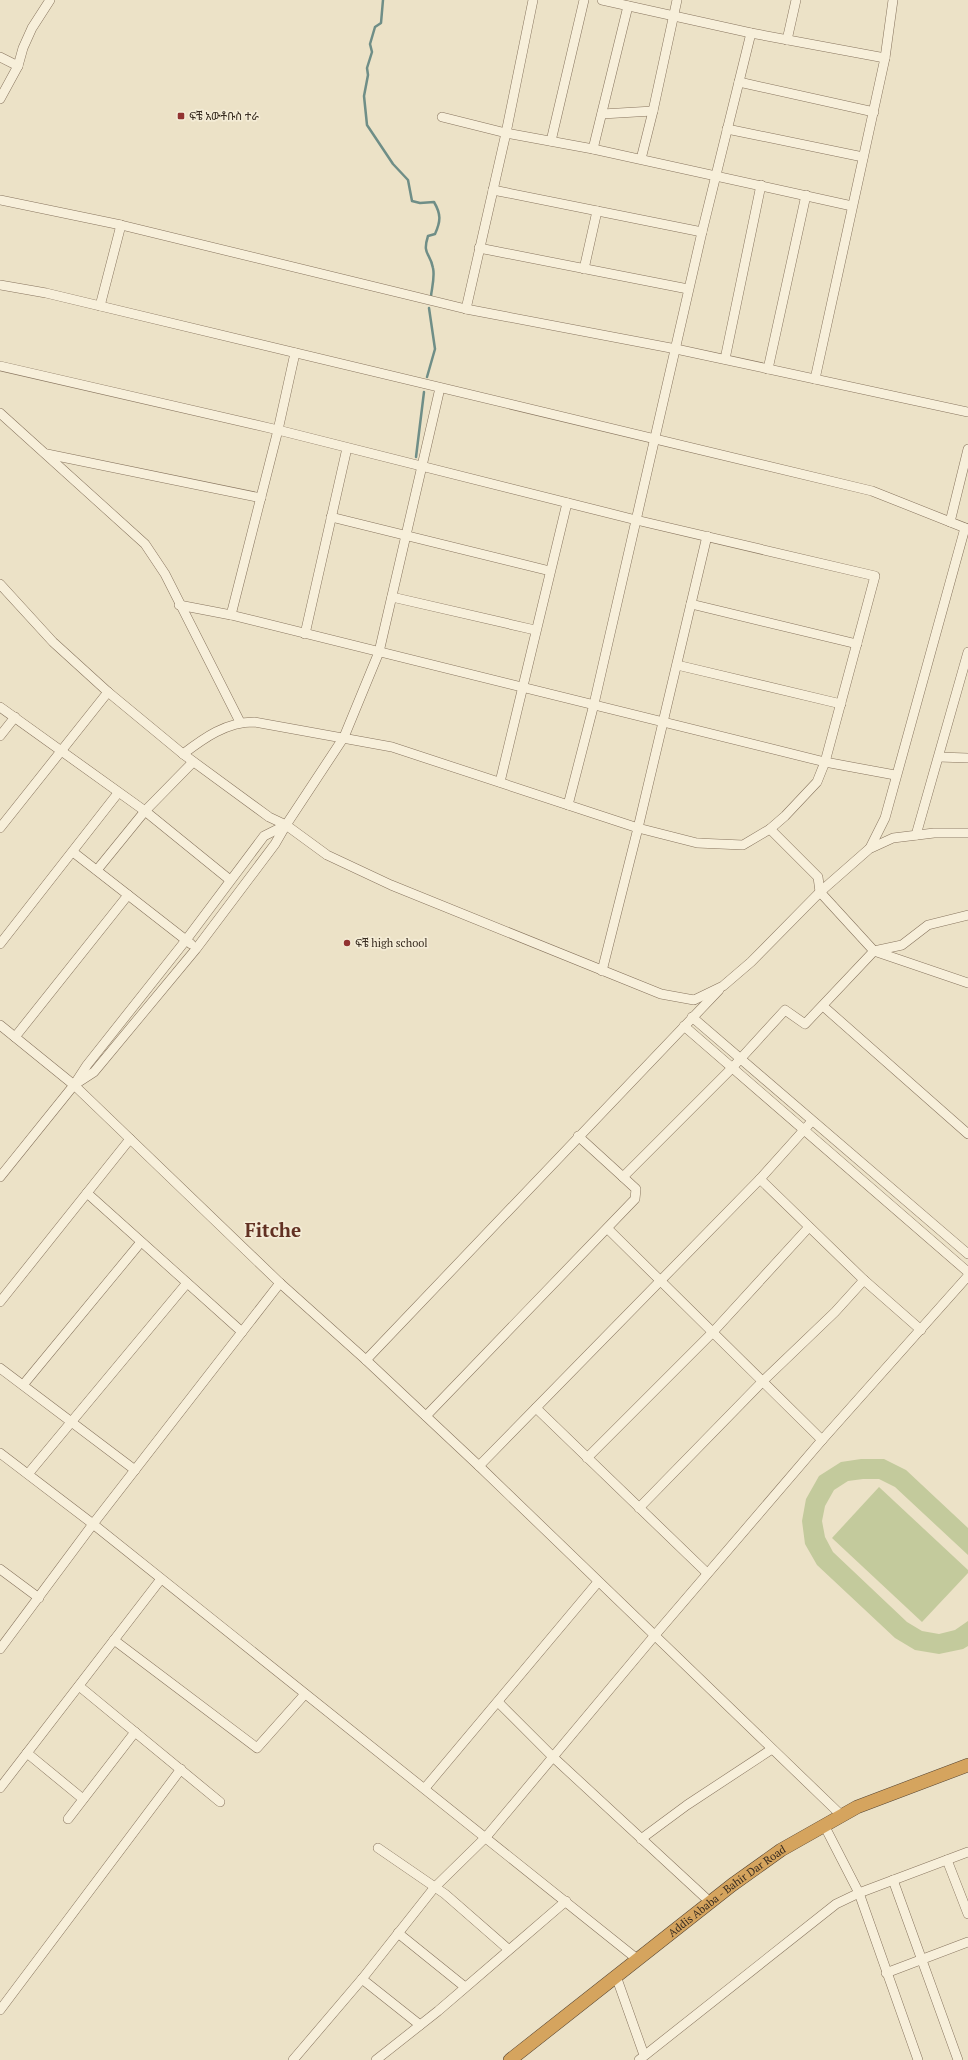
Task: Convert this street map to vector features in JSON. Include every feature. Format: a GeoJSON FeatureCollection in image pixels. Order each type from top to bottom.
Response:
{"type":"FeatureCollection","features":[{"type":"Feature","properties":{"kind":"highway","name":"Addis Ababa - Bahir Dar Road"},"geometry":{"type":"LineString","coordinates":[[510,2060],[710,1902],[781,1850],[841,1815],[968,1765]]}},
{"type":"Feature","properties":{"kind":"street"},"geometry":{"type":"LineString","coordinates":[[0,99],[18,66],[23,48],[29,35],[50,0]]}},
{"type":"Feature","properties":{"kind":"street"},"geometry":{"type":"LineString","coordinates":[[466,309],[506,133],[533,0]]}},
{"type":"Feature","properties":{"kind":"street"},"geometry":{"type":"LineString","coordinates":[[551,141],[584,0]]}},
{"type":"Feature","properties":{"kind":"street"},"geometry":{"type":"LineString","coordinates":[[602,0],[751,33],[885,58]]}},
{"type":"Feature","properties":{"kind":"street"},"geometry":{"type":"LineString","coordinates":[[641,159],[677,0]]}},
{"type":"Feature","properties":{"kind":"street"},"geometry":{"type":"LineString","coordinates":[[788,40],[796,0]]}},
{"type":"Feature","properties":{"kind":"street"},"geometry":{"type":"LineString","coordinates":[[815,379],[874,112],[885,58],[893,0]]}},
{"type":"Feature","properties":{"kind":"street"},"geometry":{"type":"LineString","coordinates":[[593,149],[628,6]]}},
{"type":"Feature","properties":{"kind":"street"},"geometry":{"type":"LineString","coordinates":[[568,805],[594,704],[654,438],[676,349],[688,289],[751,33]]}},
{"type":"Feature","properties":{"kind":"street"},"geometry":{"type":"LineString","coordinates":[[0,57],[18,66]]}},
{"type":"Feature","properties":{"kind":"street"},"geometry":{"type":"LineString","coordinates":[[739,82],[874,112]]}},
{"type":"Feature","properties":{"kind":"street"},"geometry":{"type":"LineString","coordinates":[[602,114],[653,111]]}},
{"type":"Feature","properties":{"kind":"street"},"geometry":{"type":"LineString","coordinates":[[442,117],[506,133],[641,159],[852,206]]}},
{"type":"Feature","properties":{"kind":"street"},"geometry":{"type":"LineString","coordinates":[[728,128],[863,157]]}},
{"type":"Feature","properties":{"kind":"street"},"geometry":{"type":"LineString","coordinates":[[725,359],[761,185]]}},
{"type":"Feature","properties":{"kind":"street"},"geometry":{"type":"LineString","coordinates":[[493,190],[702,232]]}},
{"type":"Feature","properties":{"kind":"street"},"geometry":{"type":"LineString","coordinates":[[768,369],[806,195]]}},
{"type":"Feature","properties":{"kind":"street"},"geometry":{"type":"LineString","coordinates":[[0,200],[121,225],[466,309],[725,359],[968,412]]}},
{"type":"Feature","properties":{"kind":"street"},"geometry":{"type":"LineString","coordinates":[[584,269],[597,211]]}},
{"type":"Feature","properties":{"kind":"street"},"geometry":{"type":"LineString","coordinates":[[100,306],[121,225]]}},
{"type":"Feature","properties":{"kind":"street"},"geometry":{"type":"LineString","coordinates":[[480,248],[688,289]]}},
{"type":"Feature","properties":{"kind":"street"},"geometry":{"type":"LineString","coordinates":[[0,285],[100,306],[654,438],[872,492],[967,529],[895,775],[885,818],[870,848]]}},
{"type":"Feature","properties":{"kind":"street"},"geometry":{"type":"LineString","coordinates":[[232,615],[278,430],[295,353]]}},
{"type":"Feature","properties":{"kind":"street"},"geometry":{"type":"LineString","coordinates":[[0,366],[278,430],[636,520],[875,576],[825,762],[817,782],[785,816],[770,829],[743,845],[697,843],[638,828],[392,747],[344,737],[254,722],[240,722],[208,735],[183,754]]}},
{"type":"Feature","properties":{"kind":"street"},"geometry":{"type":"LineString","coordinates":[[74,1085],[94,1072],[196,949],[275,844],[344,737],[378,652],[440,388]]}},
{"type":"Feature","properties":{"kind":"street"},"geometry":{"type":"LineString","coordinates":[[0,413],[145,544],[165,574],[179,605],[240,722]]}},
{"type":"Feature","properties":{"kind":"street"},"geometry":{"type":"LineString","coordinates":[[304,634],[347,448]]}},
{"type":"Feature","properties":{"kind":"street"},"geometry":{"type":"LineString","coordinates":[[950,522],[968,449]]}},
{"type":"Feature","properties":{"kind":"street"},"geometry":{"type":"LineString","coordinates":[[46,454],[261,498]]}},
{"type":"Feature","properties":{"kind":"street"},"geometry":{"type":"LineString","coordinates":[[500,782],[521,688],[567,503]]}},
{"type":"Feature","properties":{"kind":"street"},"geometry":{"type":"LineString","coordinates":[[331,517],[550,571]]}},
{"type":"Feature","properties":{"kind":"street"},"geometry":{"type":"LineString","coordinates":[[602,971],[664,722],[706,536]]}},
{"type":"Feature","properties":{"kind":"street"},"geometry":{"type":"LineString","coordinates":[[0,584],[53,642],[108,692],[183,754],[269,817],[286,825],[327,855],[391,885],[661,994],[694,1000],[723,986]]}},
{"type":"Feature","properties":{"kind":"street"},"geometry":{"type":"LineString","coordinates":[[392,597],[536,630]]}},
{"type":"Feature","properties":{"kind":"street"},"geometry":{"type":"LineString","coordinates":[[691,604],[857,644]]}},
{"type":"Feature","properties":{"kind":"street"},"geometry":{"type":"LineString","coordinates":[[179,605],[232,615],[521,688],[594,704],[825,762],[895,775]]}},
{"type":"Feature","properties":{"kind":"street"},"geometry":{"type":"LineString","coordinates":[[916,835],[968,652]]}},
{"type":"Feature","properties":{"kind":"street"},"geometry":{"type":"LineString","coordinates":[[677,665],[841,704]]}},
{"type":"Feature","properties":{"kind":"street"},"geometry":{"type":"LineString","coordinates":[[0,828],[108,692]]}},
{"type":"Feature","properties":{"kind":"street"},"geometry":{"type":"LineString","coordinates":[[0,706],[62,750],[118,793],[145,811],[230,880]]}},
{"type":"Feature","properties":{"kind":"street"},"geometry":{"type":"LineString","coordinates":[[0,736],[15,717]]}},
{"type":"Feature","properties":{"kind":"street"},"geometry":{"type":"LineString","coordinates":[[939,757],[968,758]]}},
{"type":"Feature","properties":{"kind":"street"},"geometry":{"type":"LineString","coordinates":[[97,870],[145,811],[194,762]]}},
{"type":"Feature","properties":{"kind":"street"},"geometry":{"type":"LineString","coordinates":[[0,944],[118,793]]}},
{"type":"Feature","properties":{"kind":"street"},"geometry":{"type":"LineString","coordinates":[[0,1177],[74,1085],[87,1065],[186,940],[264,836],[286,825]]}},
{"type":"Feature","properties":{"kind":"street"},"geometry":{"type":"LineString","coordinates":[[770,829],[818,876],[820,892],[874,951],[968,983]]}},
{"type":"Feature","properties":{"kind":"street"},"geometry":{"type":"LineString","coordinates":[[366,1360],[692,1017],[723,986],[751,962],[820,892],[870,848],[893,838],[934,833],[968,833]]}},
{"type":"Feature","properties":{"kind":"street"},"geometry":{"type":"LineString","coordinates":[[73,852],[196,949]]}},
{"type":"Feature","properties":{"kind":"street"},"geometry":{"type":"LineString","coordinates":[[15,1037],[128,895]]}},
{"type":"Feature","properties":{"kind":"street"},"geometry":{"type":"LineString","coordinates":[[623,1177],[732,1068],[785,1010],[805,1024],[874,951],[902,945],[928,925],[968,915]]}},
{"type":"Feature","properties":{"kind":"street"},"geometry":{"type":"LineString","coordinates":[[823,1006],[968,1134]]}},
{"type":"Feature","properties":{"kind":"street"},"geometry":{"type":"LineString","coordinates":[[692,1017],[968,1254]]}},
{"type":"Feature","properties":{"kind":"street"},"geometry":{"type":"LineString","coordinates":[[0,1025],[74,1085],[280,1283],[366,1360],[479,1466],[841,1815]]}},
{"type":"Feature","properties":{"kind":"street"},"geometry":{"type":"LineString","coordinates":[[684,1026],[803,1131],[968,1272]]}},
{"type":"Feature","properties":{"kind":"street"},"geometry":{"type":"LineString","coordinates":[[479,1466],[760,1179],[812,1121]]}},
{"type":"Feature","properties":{"kind":"street"},"geometry":{"type":"LineString","coordinates":[[426,1416],[635,1200],[636,1189],[578,1136]]}},
{"type":"Feature","properties":{"kind":"street"},"geometry":{"type":"LineString","coordinates":[[0,1302],[130,1139]]}},
{"type":"Feature","properties":{"kind":"street"},"geometry":{"type":"LineString","coordinates":[[760,1179],[864,1280],[921,1330]]}},
{"type":"Feature","properties":{"kind":"street"},"geometry":{"type":"LineString","coordinates":[[87,1193],[242,1332]]}},
{"type":"Feature","properties":{"kind":"street"},"geometry":{"type":"LineString","coordinates":[[587,1458],[713,1332],[809,1227]]}},
{"type":"Feature","properties":{"kind":"street"},"geometry":{"type":"LineString","coordinates":[[608,1229],[822,1440]]}},
{"type":"Feature","properties":{"kind":"street"},"geometry":{"type":"LineString","coordinates":[[23,1385],[142,1242]]}},
{"type":"Feature","properties":{"kind":"street"},"geometry":{"type":"LineString","coordinates":[[292,2060],[362,1979],[434,1888],[486,1837],[707,1573],[822,1440],[968,1276]]}},
{"type":"Feature","properties":{"kind":"street"},"geometry":{"type":"LineString","coordinates":[[640,1508],[763,1382],[835,1312],[864,1280]]}},
{"type":"Feature","properties":{"kind":"street"},"geometry":{"type":"LineString","coordinates":[[28,1474],[187,1283]]}},
{"type":"Feature","properties":{"kind":"street"},"geometry":{"type":"LineString","coordinates":[[0,1649],[93,1524],[280,1283]]}},
{"type":"Feature","properties":{"kind":"street"},"geometry":{"type":"LineString","coordinates":[[0,1368],[135,1470]]}},
{"type":"Feature","properties":{"kind":"street"},"geometry":{"type":"LineString","coordinates":[[536,1408],[707,1573]]}},
{"type":"Feature","properties":{"kind":"street"},"geometry":{"type":"LineString","coordinates":[[0,1453],[93,1524],[638,1959]]}},
{"type":"Feature","properties":{"kind":"street"},"geometry":{"type":"LineString","coordinates":[[0,1569],[38,1598]]}},
{"type":"Feature","properties":{"kind":"street"},"geometry":{"type":"LineString","coordinates":[[0,1788],[160,1579]]}},
{"type":"Feature","properties":{"kind":"street"},"geometry":{"type":"LineString","coordinates":[[425,1788],[598,1582]]}},
{"type":"Feature","properties":{"kind":"street"},"geometry":{"type":"LineString","coordinates":[[114,1640],[257,1748],[305,1694]]}},
{"type":"Feature","properties":{"kind":"street"},"geometry":{"type":"LineString","coordinates":[[79,1686],[220,1802]]}},
{"type":"Feature","properties":{"kind":"street"},"geometry":{"type":"LineString","coordinates":[[498,1702],[553,1757],[710,1902]]}},
{"type":"Feature","properties":{"kind":"street"},"geometry":{"type":"LineString","coordinates":[[68,1819],[135,1732]]}},
{"type":"Feature","properties":{"kind":"street"},"geometry":{"type":"LineString","coordinates":[[641,1838],[687,1804],[772,1748]]}},
{"type":"Feature","properties":{"kind":"street"},"geometry":{"type":"LineString","coordinates":[[27,1753],[83,1799]]}},
{"type":"Feature","properties":{"kind":"street"},"geometry":{"type":"LineString","coordinates":[[0,2010],[181,1769]]}},
{"type":"Feature","properties":{"kind":"street"},"geometry":{"type":"LineString","coordinates":[[824,1825],[859,1893],[918,2060]]}},
{"type":"Feature","properties":{"kind":"street"},"geometry":{"type":"LineString","coordinates":[[378,1848],[444,1894],[508,1949]]}},
{"type":"Feature","properties":{"kind":"street"},"geometry":{"type":"LineString","coordinates":[[616,1976],[641,2058],[836,1904],[859,1893],[968,1852]]}},
{"type":"Feature","properties":{"kind":"street"},"geometry":{"type":"LineString","coordinates":[[947,1860],[968,1914]]}},
{"type":"Feature","properties":{"kind":"street"},"geometry":{"type":"LineString","coordinates":[[893,1880],[958,2060]]}},
{"type":"Feature","properties":{"kind":"street"},"geometry":{"type":"LineString","coordinates":[[376,2060],[420,2025],[566,1901]]}},
{"type":"Feature","properties":{"kind":"street"},"geometry":{"type":"LineString","coordinates":[[398,1933],[465,1987]]}},
{"type":"Feature","properties":{"kind":"street"},"geometry":{"type":"LineString","coordinates":[[886,1973],[968,1942]]}},
{"type":"Feature","properties":{"kind":"street"},"geometry":{"type":"LineString","coordinates":[[362,1979],[420,2025]]}},
{"type":"Feature","properties":{"kind":"green space"},"geometry":{"type":"Polygon","coordinates":[[[861,1459],[884,1459],[906,1470],[968,1528],[968,1555],[895,1487],[879,1479],[848,1481],[834,1490],[825,1506],[822,1521],[825,1537],[833,1552],[907,1622],[922,1631],[939,1634],[955,1630],[968,1621],[968,1646],[963,1649],[939,1654],[915,1650],[895,1638],[817,1565],[805,1544],[802,1521],[806,1499],[819,1476],[841,1462],[861,1459]]]}},
{"type":"Feature","properties":{"kind":"green space"},"geometry":{"type":"Polygon","coordinates":[[[879,1487],[968,1570],[968,1573],[922,1622],[832,1538],[879,1487]]]}},
{"type":"Feature","properties":{"kind":"waterway"},"geometry":{"type":"LineString","coordinates":[[383,0],[381,23],[375,27],[370,44],[372,52],[367,68],[368,75],[364,96],[367,125],[393,164],[408,180],[412,201],[420,203],[434,202],[438,210],[439,218],[435,234],[428,236],[426,242],[426,250],[434,271],[431,296]]}},
{"type":"Feature","properties":{"kind":"waterway"},"geometry":{"type":"LineString","coordinates":[[427,377],[435,349],[429,308]]}},
{"type":"Feature","properties":{"kind":"waterway"},"geometry":{"type":"LineString","coordinates":[[416,457],[424,392]]}},
{"type":"Feature","properties":{"kind":"place","name":"ፍቼ አውቶቡስ ተራ"},"geometry":{"type":"Point","coordinates":[181,116]}},
{"type":"Feature","properties":{"kind":"place","name":"ፍቼ high school"},"geometry":{"type":"Point","coordinates":[347,943]}},
{"type":"Feature","properties":{"kind":"district","name":"Fitche"},"geometry":{"type":"Point","coordinates":[273,1230]}}]}
